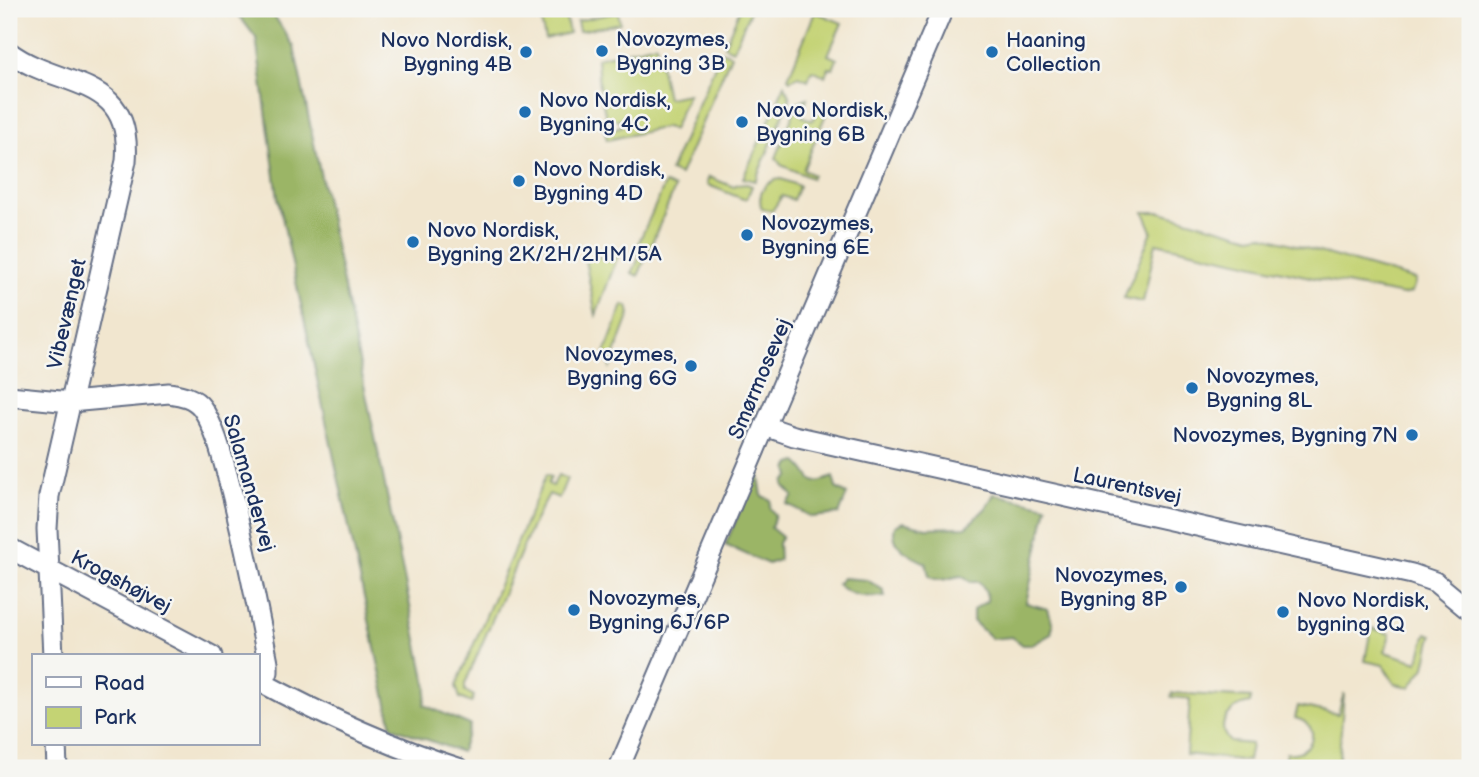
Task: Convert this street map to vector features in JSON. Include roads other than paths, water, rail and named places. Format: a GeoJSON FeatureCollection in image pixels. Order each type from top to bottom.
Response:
{"type":"FeatureCollection","features":[{"type":"Feature","properties":{"kind":"street","name":"Smørmosevej"},"geometry":{"type":"LineString","coordinates":[[618,768],[943,9]]}},
{"type":"Feature","properties":{"kind":"street","name":"Vibevænget"},"geometry":{"type":"LineString","coordinates":[[9,52],[42,71],[85,84],[100,92],[115,107],[127,134],[126,161],[49,496],[47,529],[53,654]]}},
{"type":"Feature","properties":{"kind":"street","name":"Salamandervej"},"geometry":{"type":"LineString","coordinates":[[9,397],[70,402],[169,393],[195,400],[202,408],[223,463],[246,545],[268,662],[268,672],[260,682]]}},
{"type":"Feature","properties":{"kind":"street","name":"Laurentsvej"},"geometry":{"type":"LineString","coordinates":[[765,426],[794,436],[1412,574],[1435,582],[1470,611]]}},
{"type":"Feature","properties":{"kind":"street","name":"Krogshøjvej"},"geometry":{"type":"LineString","coordinates":[[9,548],[208,654]]}},
{"type":"Feature","properties":{"kind":"street"},"geometry":{"type":"LineString","coordinates":[[260,682],[345,724],[423,757],[458,768]]}},
{"type":"Feature","properties":{"kind":"street"},"geometry":{"type":"LineString","coordinates":[[56,746],[57,768]]}},
{"type":"Feature","properties":{"kind":"place","name":"Novozymes, Bygning 3B"},"geometry":{"type":"Point","coordinates":[602,51]}},
{"type":"Feature","properties":{"kind":"place","name":"Novo Nordisk, Bygning 4B"},"geometry":{"type":"Point","coordinates":[526,52]}},
{"type":"Feature","properties":{"kind":"place","name":"Haaning Collection"},"geometry":{"type":"Point","coordinates":[992,52]}},
{"type":"Feature","properties":{"kind":"place","name":"Novo Nordisk, Bygning 4C"},"geometry":{"type":"Point","coordinates":[525,112]}},
{"type":"Feature","properties":{"kind":"place","name":"Novo Nordisk, Bygning 6B"},"geometry":{"type":"Point","coordinates":[742,122]}},
{"type":"Feature","properties":{"kind":"place","name":"Novo Nordisk, Bygning 4D"},"geometry":{"type":"Point","coordinates":[519,181]}},
{"type":"Feature","properties":{"kind":"place","name":"Novozymes, Bygning 6E"},"geometry":{"type":"Point","coordinates":[747,235]}},
{"type":"Feature","properties":{"kind":"place","name":"Novo Nordisk, Bygning 2K/2H/2HM/5A"},"geometry":{"type":"Point","coordinates":[413,242]}},
{"type":"Feature","properties":{"kind":"place","name":"Novozymes, Bygning 6G"},"geometry":{"type":"Point","coordinates":[691,366]}},
{"type":"Feature","properties":{"kind":"place","name":"Novozymes, Bygning 8L"},"geometry":{"type":"Point","coordinates":[1192,388]}},
{"type":"Feature","properties":{"kind":"place","name":"Novozymes, Bygning 7N"},"geometry":{"type":"Point","coordinates":[1412,435]}},
{"type":"Feature","properties":{"kind":"place","name":"Novozymes, Bygning 8P"},"geometry":{"type":"Point","coordinates":[1181,587]}},
{"type":"Feature","properties":{"kind":"place","name":"Novozymes, Bygning 6J/6P"},"geometry":{"type":"Point","coordinates":[574,610]}},
{"type":"Feature","properties":{"kind":"place","name":"Novo Nordisk, bygning 8Q"},"geometry":{"type":"Point","coordinates":[1283,612]}}]}
